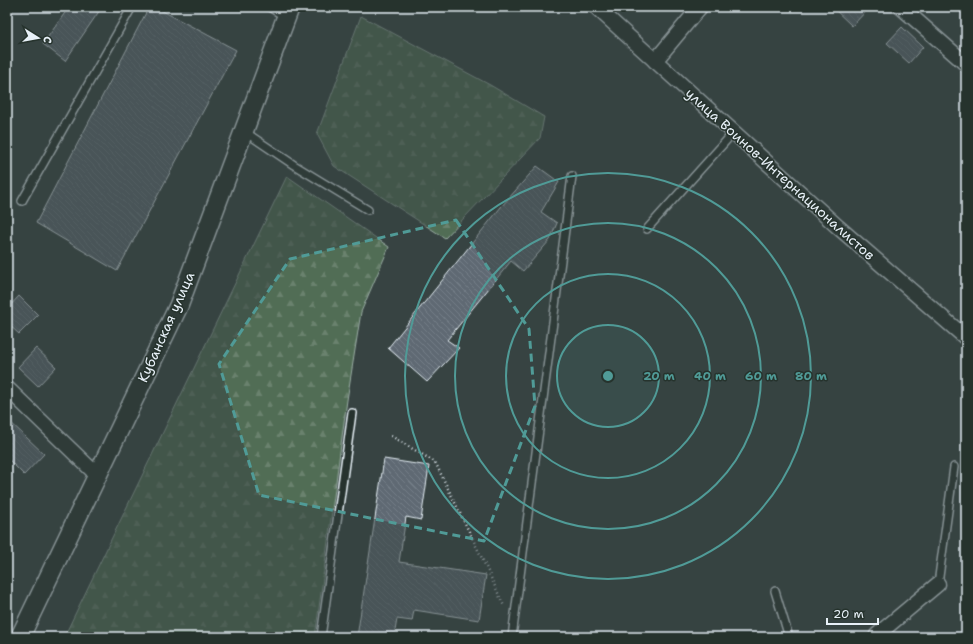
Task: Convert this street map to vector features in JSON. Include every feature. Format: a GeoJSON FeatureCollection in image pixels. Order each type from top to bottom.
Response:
{"type":"FeatureCollection","features":[{"type":"Feature","properties":{"kind":"street","name":"улица Воинов-Интернационалистов"},"geometry":{"type":"LineString","coordinates":[[596,7],[838,227],[966,338]]}},
{"type":"Feature","properties":{"kind":"street"},"geometry":{"type":"LineString","coordinates":[[655,61],[700,7]]}},
{"type":"Feature","properties":{"kind":"street"},"geometry":{"type":"LineString","coordinates":[[901,7],[966,64]]}},
{"type":"Feature","properties":{"kind":"street","name":"Кубанская улица"},"geometry":{"type":"LineString","coordinates":[[20,637],[178,305],[288,12]]}},
{"type":"Feature","properties":{"kind":"street"},"geometry":{"type":"LineString","coordinates":[[7,388],[97,474]]}},
{"type":"Feature","properties":{"kind":"street"},"geometry":{"type":"LineString","coordinates":[[876,637],[938,584]]}},
{"type":"Feature","properties":{"kind":"lane"},"geometry":{"type":"LineString","coordinates":[[22,201],[132,7]]}},
{"type":"Feature","properties":{"kind":"lane"},"geometry":{"type":"LineString","coordinates":[[269,7],[288,12]]}},
{"type":"Feature","properties":{"kind":"lane"},"geometry":{"type":"LineString","coordinates":[[243,131],[294,165],[368,210]]}},
{"type":"Feature","properties":{"kind":"lane"},"geometry":{"type":"LineString","coordinates":[[647,229],[734,132]]}},
{"type":"Feature","properties":{"kind":"lane"},"geometry":{"type":"LineString","coordinates":[[512,637],[572,176]]}},
{"type":"Feature","properties":{"kind":"lane"},"geometry":{"type":"LineString","coordinates":[[321,637],[352,414]]}},
{"type":"Feature","properties":{"kind":"lane"},"geometry":{"type":"LineString","coordinates":[[938,584],[954,467]]}},
{"type":"Feature","properties":{"kind":"lane"},"geometry":{"type":"LineString","coordinates":[[774,591],[789,637]]}},
{"type":"Feature","properties":{"kind":"path"},"geometry":{"type":"LineString","coordinates":[[391,436],[435,462],[514,626]]}},
{"type":"Feature","properties":{"kind":"highlighted area"},"geometry":{"type":"Polygon","coordinates":[[[456,220],[529,329],[535,406],[484,541],[259,495],[219,364],[290,259],[456,220]]]}},
{"type":"Feature","properties":{"kind":"green space"},"geometry":{"type":"Polygon","coordinates":[[[361,16],[490,85],[544,117],[540,138],[445,238],[334,166],[317,134],[361,16]]]}},
{"type":"Feature","properties":{"kind":"green space"},"geometry":{"type":"Polygon","coordinates":[[[287,176],[389,247],[361,312],[347,400],[315,637],[64,637],[287,176]]]}},
{"type":"Feature","properties":{"kind":"building"},"geometry":{"type":"Polygon","coordinates":[[[69,7],[102,7],[65,61],[43,44],[69,7]]]}},
{"type":"Feature","properties":{"kind":"building"},"geometry":{"type":"Polygon","coordinates":[[[149,7],[155,7],[236,50],[117,271],[36,223],[149,7]]]}},
{"type":"Feature","properties":{"kind":"building"},"geometry":{"type":"Polygon","coordinates":[[[832,7],[870,7],[852,26],[832,7]]]}},
{"type":"Feature","properties":{"kind":"building"},"geometry":{"type":"Polygon","coordinates":[[[902,27],[923,47],[909,63],[887,43],[902,27]]]}},
{"type":"Feature","properties":{"kind":"building"},"geometry":{"type":"Polygon","coordinates":[[[537,166],[559,182],[541,212],[557,223],[550,240],[523,271],[511,261],[447,340],[459,348],[427,382],[388,348],[501,207],[537,166]]]}},
{"type":"Feature","properties":{"kind":"building"},"geometry":{"type":"Polygon","coordinates":[[[19,296],[38,315],[19,334],[7,323],[7,309],[19,296]]]}},
{"type":"Feature","properties":{"kind":"building"},"geometry":{"type":"Polygon","coordinates":[[[36,348],[56,367],[38,386],[18,367],[36,348]]]}},
{"type":"Feature","properties":{"kind":"building"},"geometry":{"type":"Polygon","coordinates":[[[7,419],[44,454],[24,475],[7,458],[7,419]]]}},
{"type":"Feature","properties":{"kind":"building"},"geometry":{"type":"Polygon","coordinates":[[[384,459],[429,466],[421,520],[406,517],[399,562],[486,575],[479,620],[414,610],[412,621],[397,619],[394,637],[357,637],[384,459]]]}}]}
